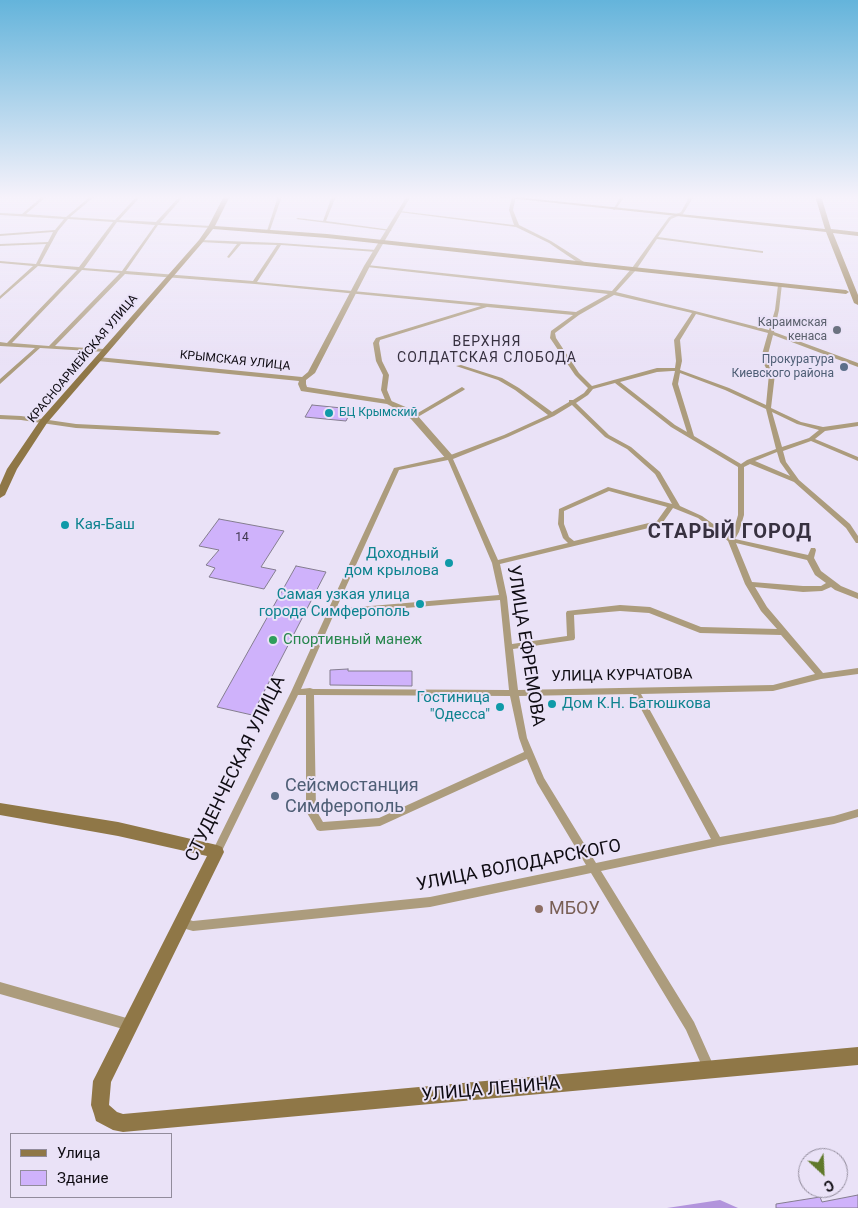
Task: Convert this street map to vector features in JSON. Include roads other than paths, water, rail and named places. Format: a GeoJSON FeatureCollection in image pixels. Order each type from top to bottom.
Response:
{"type":"FeatureCollection","features":[{"type":"Feature","properties":{"kind":"main road","name":"КРАСНОАРМЕЙСКАЯ УЛИЦА"},"geometry":{"type":"LineString","coordinates":[[0,495],[12,470],[44,421],[191,252]]}},
{"type":"Feature","properties":{"kind":"main road"},"geometry":{"type":"LineString","coordinates":[[486,252],[846,292]]}},
{"type":"Feature","properties":{"kind":"main road"},"geometry":{"type":"LineString","coordinates":[[837,252],[858,304]]}},
{"type":"Feature","properties":{"kind":"main road"},"geometry":{"type":"LineString","coordinates":[[0,809],[118,829],[217,852]]}},
{"type":"Feature","properties":{"kind":"main road","name":"СТУДЕНЧЕСКАЯ УЛИЦА"},"geometry":{"type":"LineString","coordinates":[[123,1123],[113,1121],[103,1114],[100,1105],[102,1081],[217,852]]}},
{"type":"Feature","properties":{"kind":"main road","name":"УЛИЦА ЛЕНИНА"},"geometry":{"type":"LineString","coordinates":[[123,1123],[858,1056]]}},
{"type":"Feature","properties":{"kind":"street"},"geometry":{"type":"LineString","coordinates":[[0,298],[37,265],[44,252]]}},
{"type":"Feature","properties":{"kind":"street"},"geometry":{"type":"LineString","coordinates":[[9,344],[81,268],[93,252]]}},
{"type":"Feature","properties":{"kind":"street"},"geometry":{"type":"LineString","coordinates":[[50,347],[123,271],[136,252]]}},
{"type":"Feature","properties":{"kind":"street"},"geometry":{"type":"LineString","coordinates":[[229,257],[232,252]]}},
{"type":"Feature","properties":{"kind":"street"},"geometry":{"type":"LineString","coordinates":[[254,283],[274,252]]}},
{"type":"Feature","properties":{"kind":"street"},"geometry":{"type":"LineString","coordinates":[[303,379],[311,373],[375,252]]}},
{"type":"Feature","properties":{"kind":"street"},"geometry":{"type":"LineString","coordinates":[[566,252],[582,263]]}},
{"type":"Feature","properties":{"kind":"street"},"geometry":{"type":"LineString","coordinates":[[591,388],[581,379],[553,338],[553,332],[576,314],[613,293],[645,252]]}},
{"type":"Feature","properties":{"kind":"street"},"geometry":{"type":"LineString","coordinates":[[0,262],[123,271],[576,314]]}},
{"type":"Feature","properties":{"kind":"street"},"geometry":{"type":"LineString","coordinates":[[367,266],[613,293],[770,332],[858,365]]}},
{"type":"Feature","properties":{"kind":"street"},"geometry":{"type":"LineString","coordinates":[[780,285],[777,310],[764,358],[772,374],[768,408],[783,462],[797,481],[826,505],[851,530],[858,541]]}},
{"type":"Feature","properties":{"kind":"street"},"geometry":{"type":"LineString","coordinates":[[0,291],[8,290]]}},
{"type":"Feature","properties":{"kind":"street"},"geometry":{"type":"LineString","coordinates":[[486,305],[484,308],[378,339],[376,343],[379,361],[386,375],[384,390],[389,402],[414,417],[450,458],[521,430],[586,394],[591,388],[657,370],[678,370],[727,389],[799,423],[823,429],[858,424]]}},
{"type":"Feature","properties":{"kind":"street"},"geometry":{"type":"LineString","coordinates":[[692,436],[675,384],[678,370],[677,340],[695,312]]}},
{"type":"Feature","properties":{"kind":"street"},"geometry":{"type":"LineString","coordinates":[[0,344],[104,351]]}},
{"type":"Feature","properties":{"kind":"street"},"geometry":{"type":"LineString","coordinates":[[0,382],[40,346]]}},
{"type":"Feature","properties":{"kind":"street","name":"КРЫМСКАЯ УЛИЦА"},"geometry":{"type":"LineString","coordinates":[[98,359],[303,379],[304,389],[389,402]]}},
{"type":"Feature","properties":{"kind":"street"},"geometry":{"type":"LineString","coordinates":[[459,366],[500,379],[552,414]]}},
{"type":"Feature","properties":{"kind":"street"},"geometry":{"type":"LineString","coordinates":[[617,382],[673,426],[741,466]]}},
{"type":"Feature","properties":{"kind":"street"},"geometry":{"type":"LineString","coordinates":[[414,417],[462,389]]}},
{"type":"Feature","properties":{"kind":"street"},"geometry":{"type":"LineString","coordinates":[[571,401],[607,436],[629,448],[658,473],[674,506]]}},
{"type":"Feature","properties":{"kind":"street"},"geometry":{"type":"LineString","coordinates":[[0,417],[84,426],[218,433]]}},
{"type":"Feature","properties":{"kind":"street"},"geometry":{"type":"LineString","coordinates":[[741,466],[749,461],[811,439],[823,429]]}},
{"type":"Feature","properties":{"kind":"street"},"geometry":{"type":"LineString","coordinates":[[811,439],[858,459]]}},
{"type":"Feature","properties":{"kind":"street","name":"УЛИЦА ЕФРЕМОВА"},"geometry":{"type":"LineString","coordinates":[[450,458],[496,563],[503,597],[514,693],[523,738],[540,780],[690,1026],[710,1070]]}},
{"type":"Feature","properties":{"kind":"street","name":"СТУДЕНЧЕСКАЯ УЛИЦА"},"geometry":{"type":"LineString","coordinates":[[217,852],[295,692],[396,469],[450,458]]}},
{"type":"Feature","properties":{"kind":"street"},"geometry":{"type":"LineString","coordinates":[[749,461],[797,481]]}},
{"type":"Feature","properties":{"kind":"street"},"geometry":{"type":"LineString","coordinates":[[731,540],[736,532],[741,515],[741,466]]}},
{"type":"Feature","properties":{"kind":"street"},"geometry":{"type":"LineString","coordinates":[[573,544],[566,538],[561,524],[560,510],[608,489],[674,506],[700,517],[731,540],[810,558]]}},
{"type":"Feature","properties":{"kind":"street"},"geometry":{"type":"LineString","coordinates":[[496,563],[659,523],[674,506]]}},
{"type":"Feature","properties":{"kind":"street"},"geometry":{"type":"LineString","coordinates":[[851,530],[858,526]]}},
{"type":"Feature","properties":{"kind":"street"},"geometry":{"type":"LineString","coordinates":[[731,540],[749,584],[764,609],[821,676]]}},
{"type":"Feature","properties":{"kind":"street"},"geometry":{"type":"LineString","coordinates":[[813,550],[810,558],[818,573],[831,584],[858,596]]}},
{"type":"Feature","properties":{"kind":"street"},"geometry":{"type":"LineString","coordinates":[[749,584],[803,589],[822,588],[831,584]]}},
{"type":"Feature","properties":{"kind":"street"},"geometry":{"type":"LineString","coordinates":[[330,612],[503,597]]}},
{"type":"Feature","properties":{"kind":"street"},"geometry":{"type":"LineString","coordinates":[[509,647],[571,638],[570,613],[620,608],[650,610],[700,630],[783,632]]}},
{"type":"Feature","properties":{"kind":"street","name":"УЛИЦА КУРЧАТОВА"},"geometry":{"type":"LineString","coordinates":[[295,692],[514,693],[773,688],[821,676],[858,671]]}},
{"type":"Feature","properties":{"kind":"street"},"geometry":{"type":"LineString","coordinates":[[635,690],[718,842]]}},
{"type":"Feature","properties":{"kind":"street"},"geometry":{"type":"LineString","coordinates":[[310,691],[311,811],[320,827],[380,822],[530,753]]}},
{"type":"Feature","properties":{"kind":"street","name":"УЛИЦА ВОЛОДАРСКОГО"},"geometry":{"type":"LineString","coordinates":[[183,923],[193,926],[430,902],[718,842],[834,820],[858,813]]}},
{"type":"Feature","properties":{"kind":"street"},"geometry":{"type":"LineString","coordinates":[[0,988],[131,1025]]}},
{"type":"Feature","properties":{"kind":"place","name":"Караимская кенаса"},"geometry":{"type":"Point","coordinates":[837,330]}},
{"type":"Feature","properties":{"kind":"place","name":"Прокуратура Киевского района"},"geometry":{"type":"Point","coordinates":[844,367]}},
{"type":"Feature","properties":{"kind":"place","name":"БЦ Крымский"},"geometry":{"type":"Point","coordinates":[329,413]}},
{"type":"Feature","properties":{"kind":"place","name":"Кая-Баш"},"geometry":{"type":"Point","coordinates":[65,525]}},
{"type":"Feature","properties":{"kind":"place","name":"Доходный дом крылова"},"geometry":{"type":"Point","coordinates":[449,563]}},
{"type":"Feature","properties":{"kind":"place","name":"Самая узкая улица города Симферополь"},"geometry":{"type":"Point","coordinates":[420,604]}},
{"type":"Feature","properties":{"kind":"place","name":"Спортивный манеж"},"geometry":{"type":"Point","coordinates":[273,640]}},
{"type":"Feature","properties":{"kind":"place","name":"Дом К.Н. Батюшкова"},"geometry":{"type":"Point","coordinates":[552,704]}},
{"type":"Feature","properties":{"kind":"place","name":"Гостиница \"Одесса\""},"geometry":{"type":"Point","coordinates":[500,707]}},
{"type":"Feature","properties":{"kind":"place","name":"Сейсмостанция Симферополь"},"geometry":{"type":"Point","coordinates":[275,796]}},
{"type":"Feature","properties":{"kind":"place","name":"МБОУ"},"geometry":{"type":"Point","coordinates":[539,909]}},
{"type":"Feature","properties":{"kind":"district","name":"ВЕРХНЯЯ СОЛДАТСКАЯ СЛОБОДА"},"geometry":{"type":"Point","coordinates":[487,350]}},
{"type":"Feature","properties":{"kind":"district","name":"СТАРЫЙ ГОРОД"},"geometry":{"type":"Point","coordinates":[730,533]}}]}
